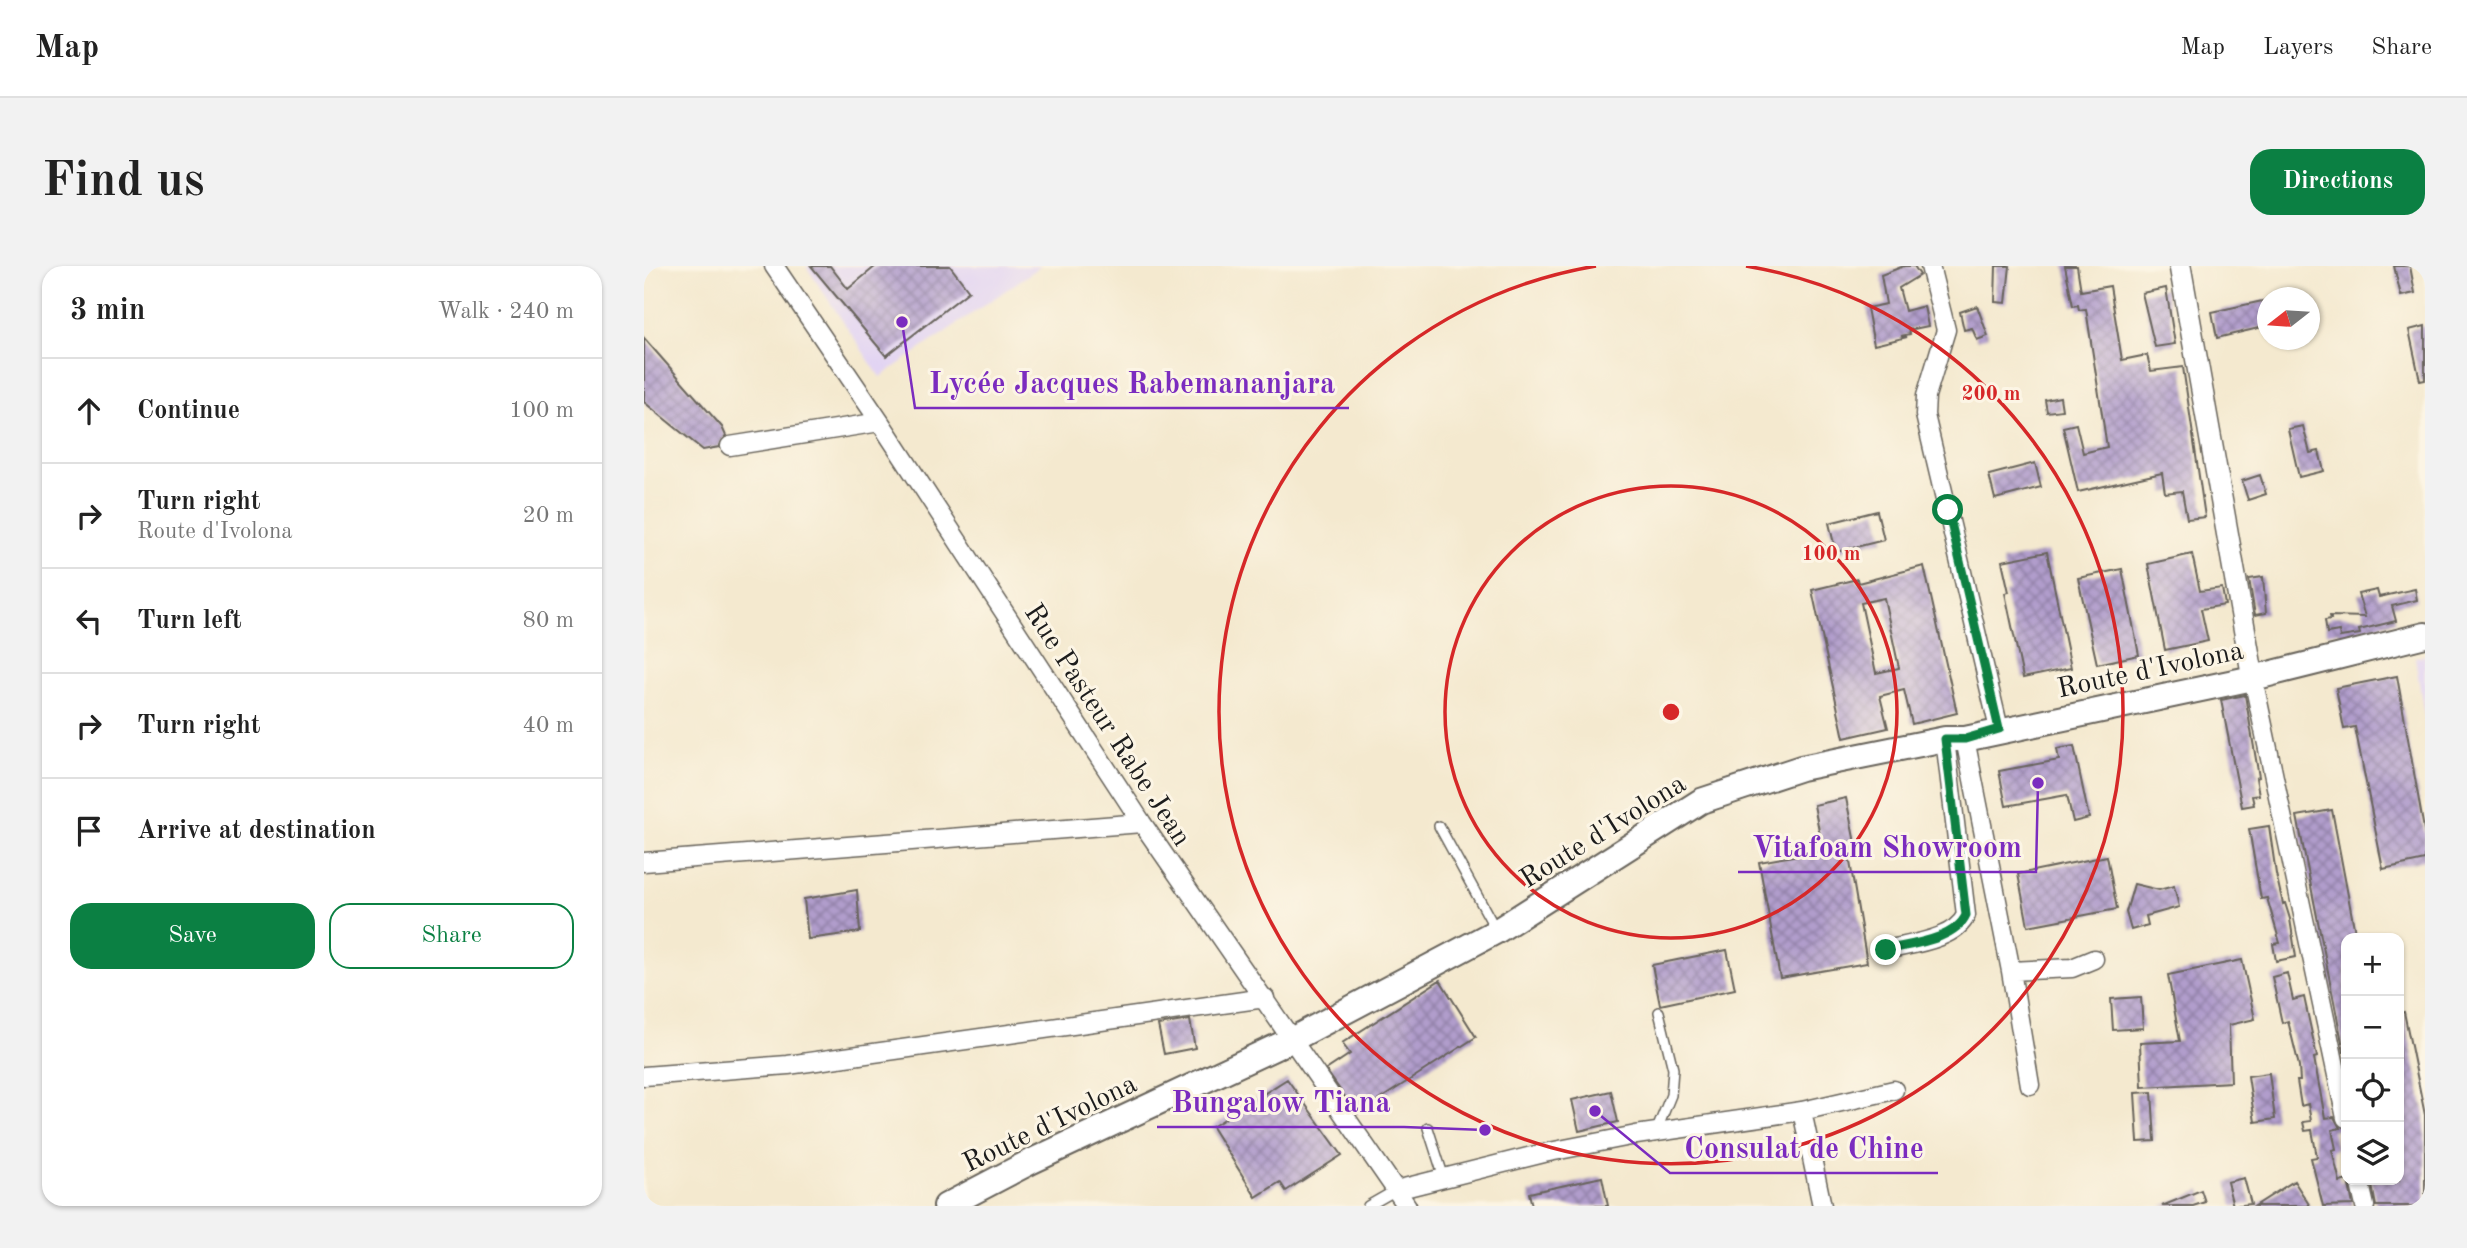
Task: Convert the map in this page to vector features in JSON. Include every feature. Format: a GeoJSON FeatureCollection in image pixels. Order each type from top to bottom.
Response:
{"type":"FeatureCollection","features":[{"type":"Feature","properties":{"kind":"main road","name":"Route d'Ivolona"},"geometry":{"type":"LineString","coordinates":[[946,1206],[1030,1162],[1293,1039],[1497,932],[1701,801],[1801,768],[2253,678],[2425,635]]}},
{"type":"Feature","properties":{"kind":"street","name":"Rue Pasteur Rabe Jean"},"geometry":{"type":"LineString","coordinates":[[774,266],[880,422],[1142,823],[1407,1206]]}},
{"type":"Feature","properties":{"kind":"street"},"geometry":{"type":"LineString","coordinates":[[1930,266],[1946,330],[1926,397],[1925,415],[1999,729]]}},
{"type":"Feature","properties":{"kind":"street"},"geometry":{"type":"LineString","coordinates":[[2180,266],[2253,678],[2341,1094]]}},
{"type":"Feature","properties":{"kind":"street"},"geometry":{"type":"LineString","coordinates":[[730,446],[880,422]]}},
{"type":"Feature","properties":{"kind":"street"},"geometry":{"type":"LineString","coordinates":[[1886,950],[1945,934],[1962,923],[1966,915],[1955,739]]}},
{"type":"Feature","properties":{"kind":"street"},"geometry":{"type":"LineString","coordinates":[[1955,739],[2011,971],[2029,1085]]}},
{"type":"Feature","properties":{"kind":"street"},"geometry":{"type":"LineString","coordinates":[[644,862],[1142,823]]}},
{"type":"Feature","properties":{"kind":"street"},"geometry":{"type":"LineString","coordinates":[[2011,971],[2072,968],[2094,958]]}},
{"type":"Feature","properties":{"kind":"street"},"geometry":{"type":"LineString","coordinates":[[644,1076],[788,1065],[1265,998]]}},
{"type":"Feature","properties":{"kind":"street"},"geometry":{"type":"LineString","coordinates":[[1396,1189],[1544,1153],[1656,1132],[1802,1111],[1894,1090]]}},
{"type":"Feature","properties":{"kind":"street"},"geometry":{"type":"LineString","coordinates":[[1802,1111],[1822,1206]]}},
{"type":"Feature","properties":{"kind":"street"},"geometry":{"type":"LineString","coordinates":[[2360,1185],[2365,1206]]}},
{"type":"Feature","properties":{"kind":"lane"},"geometry":{"type":"LineString","coordinates":[[1439,826],[1497,932]]}},
{"type":"Feature","properties":{"kind":"lane"},"geometry":{"type":"LineString","coordinates":[[1656,1132],[1671,1095],[1673,1069],[1659,1012]]}},
{"type":"Feature","properties":{"kind":"lane"},"geometry":{"type":"LineString","coordinates":[[1428,1128],[1444,1178]]}},
{"type":"Feature","properties":{"kind":"lane"},"geometry":{"type":"LineString","coordinates":[[1368,1206],[1396,1189]]}},
{"type":"Feature","properties":{"kind":"shaded area"},"geometry":{"type":"Polygon","coordinates":[[[806,266],[1041,266],[880,377],[806,266]]]}},
{"type":"Feature","properties":{"kind":"shaded area"},"geometry":{"type":"Polygon","coordinates":[[[2425,655],[2425,721],[2415,657],[2425,655]]]}},
{"type":"Feature","properties":{"kind":"building"},"geometry":{"type":"Polygon","coordinates":[[[811,266],[830,266],[848,289],[876,266],[950,266],[969,291],[886,356],[811,266]]]}},
{"type":"Feature","properties":{"kind":"building"},"geometry":{"type":"Polygon","coordinates":[[[1904,266],[1914,266],[1920,275],[1899,288],[1905,311],[1924,306],[1928,326],[1909,330],[1910,334],[1901,336],[1907,337],[1874,345],[1867,308],[1886,304],[1881,275],[1904,266]]]}},
{"type":"Feature","properties":{"kind":"building"},"geometry":{"type":"Polygon","coordinates":[[[1996,266],[2010,266],[2006,303],[1995,302],[1996,266]]]}},
{"type":"Feature","properties":{"kind":"building"},"geometry":{"type":"Polygon","coordinates":[[[2065,266],[2077,266],[2081,291],[2110,286],[2122,360],[2147,355],[2151,371],[2183,367],[2205,517],[2187,519],[2182,491],[2165,493],[2162,473],[2078,492],[2063,427],[2076,424],[2083,453],[2107,447],[2086,309],[2079,310],[2078,305],[2073,306],[2065,266]]]}},
{"type":"Feature","properties":{"kind":"building"},"geometry":{"type":"Polygon","coordinates":[[[2394,266],[2410,266],[2415,293],[2401,296],[2394,266]]]}},
{"type":"Feature","properties":{"kind":"building"},"geometry":{"type":"Polygon","coordinates":[[[2166,288],[2175,344],[2155,347],[2142,293],[2166,288]]]}},
{"type":"Feature","properties":{"kind":"building"},"geometry":{"type":"Polygon","coordinates":[[[2257,302],[2257,328],[2217,338],[2212,312],[2257,302]]]}},
{"type":"Feature","properties":{"kind":"building"},"geometry":{"type":"Polygon","coordinates":[[[1977,306],[1988,336],[1977,340],[1972,328],[1964,330],[1960,312],[1977,306]]]}},
{"type":"Feature","properties":{"kind":"building"},"geometry":{"type":"Polygon","coordinates":[[[2425,326],[2425,380],[2420,381],[2409,330],[2425,326]]]}},
{"type":"Feature","properties":{"kind":"building"},"geometry":{"type":"Polygon","coordinates":[[[644,338],[722,427],[726,436],[719,447],[703,450],[644,402],[644,338]]]}},
{"type":"Feature","properties":{"kind":"building"},"geometry":{"type":"Polygon","coordinates":[[[2060,397],[2062,410],[2047,412],[2045,400],[2060,397]]]}},
{"type":"Feature","properties":{"kind":"building"},"geometry":{"type":"Polygon","coordinates":[[[2303,426],[2310,453],[2319,451],[2324,471],[2299,477],[2288,429],[2303,426]]]}},
{"type":"Feature","properties":{"kind":"building"},"geometry":{"type":"Polygon","coordinates":[[[2035,463],[2041,487],[1995,499],[1989,475],[2035,463]]]}},
{"type":"Feature","properties":{"kind":"building"},"geometry":{"type":"Polygon","coordinates":[[[2260,475],[2266,494],[2248,500],[2242,481],[2260,475]]]}},
{"type":"Feature","properties":{"kind":"building"},"geometry":{"type":"Polygon","coordinates":[[[1877,511],[1884,540],[1836,552],[1829,523],[1877,511]]]}},
{"type":"Feature","properties":{"kind":"building"},"geometry":{"type":"Polygon","coordinates":[[[2047,552],[2071,668],[2023,678],[2005,593],[2009,592],[2002,561],[2047,552]]]}},
{"type":"Feature","properties":{"kind":"building"},"geometry":{"type":"Polygon","coordinates":[[[2192,554],[2200,591],[2222,588],[2225,605],[2201,609],[2208,641],[2165,650],[2148,564],[2192,554]]]}},
{"type":"Feature","properties":{"kind":"building"},"geometry":{"type":"Polygon","coordinates":[[[1924,566],[1957,713],[1912,724],[1904,690],[1880,696],[1888,728],[1844,738],[1812,590],[1857,579],[1858,583],[1924,566]],[[1884,598],[1861,603],[1876,673],[1899,668],[1884,598]]]}},
{"type":"Feature","properties":{"kind":"building"},"geometry":{"type":"Polygon","coordinates":[[[2122,569],[2139,655],[2097,664],[2078,578],[2122,569]]]}},
{"type":"Feature","properties":{"kind":"building"},"geometry":{"type":"Polygon","coordinates":[[[2263,577],[2266,613],[2255,615],[2249,579],[2263,577]]]}},
{"type":"Feature","properties":{"kind":"building"},"geometry":{"type":"Polygon","coordinates":[[[2415,589],[2417,600],[2392,606],[2396,621],[2359,630],[2360,634],[2340,637],[2339,631],[2327,633],[2325,620],[2331,619],[2330,616],[2365,617],[2358,594],[2377,590],[2379,597],[2415,589]]]}},
{"type":"Feature","properties":{"kind":"building"},"geometry":{"type":"Polygon","coordinates":[[[2397,676],[2425,835],[2425,860],[2383,869],[2355,727],[2344,729],[2336,688],[2397,676]]]}},
{"type":"Feature","properties":{"kind":"building"},"geometry":{"type":"Polygon","coordinates":[[[2245,695],[2259,777],[2256,778],[2259,795],[2252,796],[2254,805],[2242,807],[2221,700],[2245,695]]]}},
{"type":"Feature","properties":{"kind":"building"},"geometry":{"type":"Polygon","coordinates":[[[2074,746],[2089,818],[2073,822],[2067,795],[2006,806],[1999,771],[2059,760],[2057,749],[2074,746]]]}},
{"type":"Feature","properties":{"kind":"building"},"geometry":{"type":"Polygon","coordinates":[[[1846,798],[1856,848],[1848,850],[1867,963],[1780,978],[1759,862],[1823,851],[1814,805],[1846,798]]]}},
{"type":"Feature","properties":{"kind":"building"},"geometry":{"type":"Polygon","coordinates":[[[2332,810],[2355,933],[2341,933],[2341,1037],[2297,816],[2332,810]]]}},
{"type":"Feature","properties":{"kind":"building"},"geometry":{"type":"Polygon","coordinates":[[[2269,826],[2276,874],[2283,904],[2285,903],[2290,919],[2296,957],[2276,961],[2273,944],[2280,943],[2267,898],[2261,899],[2249,829],[2269,826]]]}},
{"type":"Feature","properties":{"kind":"building"},"geometry":{"type":"Polygon","coordinates":[[[2107,856],[2117,909],[2028,926],[2018,874],[2107,856]]]}},
{"type":"Feature","properties":{"kind":"building"},"geometry":{"type":"Polygon","coordinates":[[[2134,884],[2159,890],[2174,886],[2179,907],[2146,916],[2148,925],[2131,930],[2126,912],[2134,884]]]}},
{"type":"Feature","properties":{"kind":"building"},"geometry":{"type":"Polygon","coordinates":[[[857,890],[860,932],[808,939],[804,899],[857,890]]]}},
{"type":"Feature","properties":{"kind":"building"},"geometry":{"type":"Polygon","coordinates":[[[1727,950],[1735,989],[1660,1005],[1652,965],[1727,950]]]}},
{"type":"Feature","properties":{"kind":"building"},"geometry":{"type":"Polygon","coordinates":[[[2242,960],[2255,1019],[2229,1025],[2231,1082],[2142,1087],[2140,1043],[2180,1041],[2168,975],[2242,960]]]}},
{"type":"Feature","properties":{"kind":"building"},"geometry":{"type":"Polygon","coordinates":[[[2287,973],[2293,1000],[2304,997],[2317,1057],[2314,1058],[2325,1118],[2334,1117],[2340,1128],[2332,1130],[2336,1149],[2332,1150],[2341,1185],[2349,1185],[2353,1205],[2323,1206],[2311,1158],[2317,1157],[2312,1130],[2305,1131],[2303,1122],[2311,1121],[2308,1104],[2301,1106],[2297,1081],[2300,1081],[2299,1066],[2288,1021],[2282,1023],[2272,977],[2287,973]]]}},
{"type":"Feature","properties":{"kind":"building"},"geometry":{"type":"Polygon","coordinates":[[[1440,980],[1476,1037],[1357,1114],[1326,1070],[1350,1054],[1342,1043],[1440,980]]]}},
{"type":"Feature","properties":{"kind":"building"},"geometry":{"type":"Polygon","coordinates":[[[2141,997],[2143,1028],[2113,1030],[2111,999],[2141,997]]]}},
{"type":"Feature","properties":{"kind":"building"},"geometry":{"type":"Polygon","coordinates":[[[2404,1012],[2425,1115],[2425,1206],[2376,1206],[2372,1185],[2404,1185],[2404,1012]]]}},
{"type":"Feature","properties":{"kind":"building"},"geometry":{"type":"Polygon","coordinates":[[[1190,1020],[1195,1048],[1164,1054],[1158,1025],[1190,1020]]]}},
{"type":"Feature","properties":{"kind":"building"},"geometry":{"type":"Polygon","coordinates":[[[2269,1073],[2275,1119],[2255,1122],[2248,1076],[2269,1073]]]}},
{"type":"Feature","properties":{"kind":"building"},"geometry":{"type":"Polygon","coordinates":[[[1287,1079],[1342,1155],[1286,1191],[1280,1182],[1256,1197],[1212,1127],[1287,1079]]]}},
{"type":"Feature","properties":{"kind":"building"},"geometry":{"type":"Polygon","coordinates":[[[1611,1091],[1618,1122],[1579,1131],[1572,1100],[1611,1091]]]}},
{"type":"Feature","properties":{"kind":"building"},"geometry":{"type":"Polygon","coordinates":[[[2152,1092],[2155,1141],[2138,1142],[2135,1093],[2152,1092]]]}},
{"type":"Feature","properties":{"kind":"building"},"geometry":{"type":"Polygon","coordinates":[[[1602,1177],[1608,1206],[1532,1206],[1529,1193],[1602,1177]]]}},
{"type":"Feature","properties":{"kind":"building"},"geometry":{"type":"Polygon","coordinates":[[[2244,1178],[2251,1204],[2233,1206],[2227,1182],[2244,1178]]]}},
{"type":"Feature","properties":{"kind":"building"},"geometry":{"type":"Polygon","coordinates":[[[2294,1181],[2310,1206],[2255,1206],[2294,1181]]]}},
{"type":"Feature","properties":{"kind":"building"},"geometry":{"type":"Polygon","coordinates":[[[2201,1190],[2205,1202],[2193,1206],[2162,1206],[2201,1190]]]}},
{"type":"Feature","properties":{"kind":"place","name":"Lycée Jacques Rabemananjara"},"geometry":{"type":"Point","coordinates":[902,322]}},
{"type":"Feature","properties":{"kind":"place","name":"Vitafoam Showroom"},"geometry":{"type":"Point","coordinates":[2038,783]}},
{"type":"Feature","properties":{"kind":"place","name":"Consulat de Chine"},"geometry":{"type":"Point","coordinates":[1595,1111]}},
{"type":"Feature","properties":{"kind":"place","name":"Bungalow Tiana"},"geometry":{"type":"Point","coordinates":[1485,1130]}},
{"type":"Feature","properties":{"kind":"route"},"geometry":{"type":"LineString","coordinates":[[1886,950],[1945,934],[1962,923],[1966,915],[1945,739],[1965,739],[1999,729],[1948,510]]}}]}
